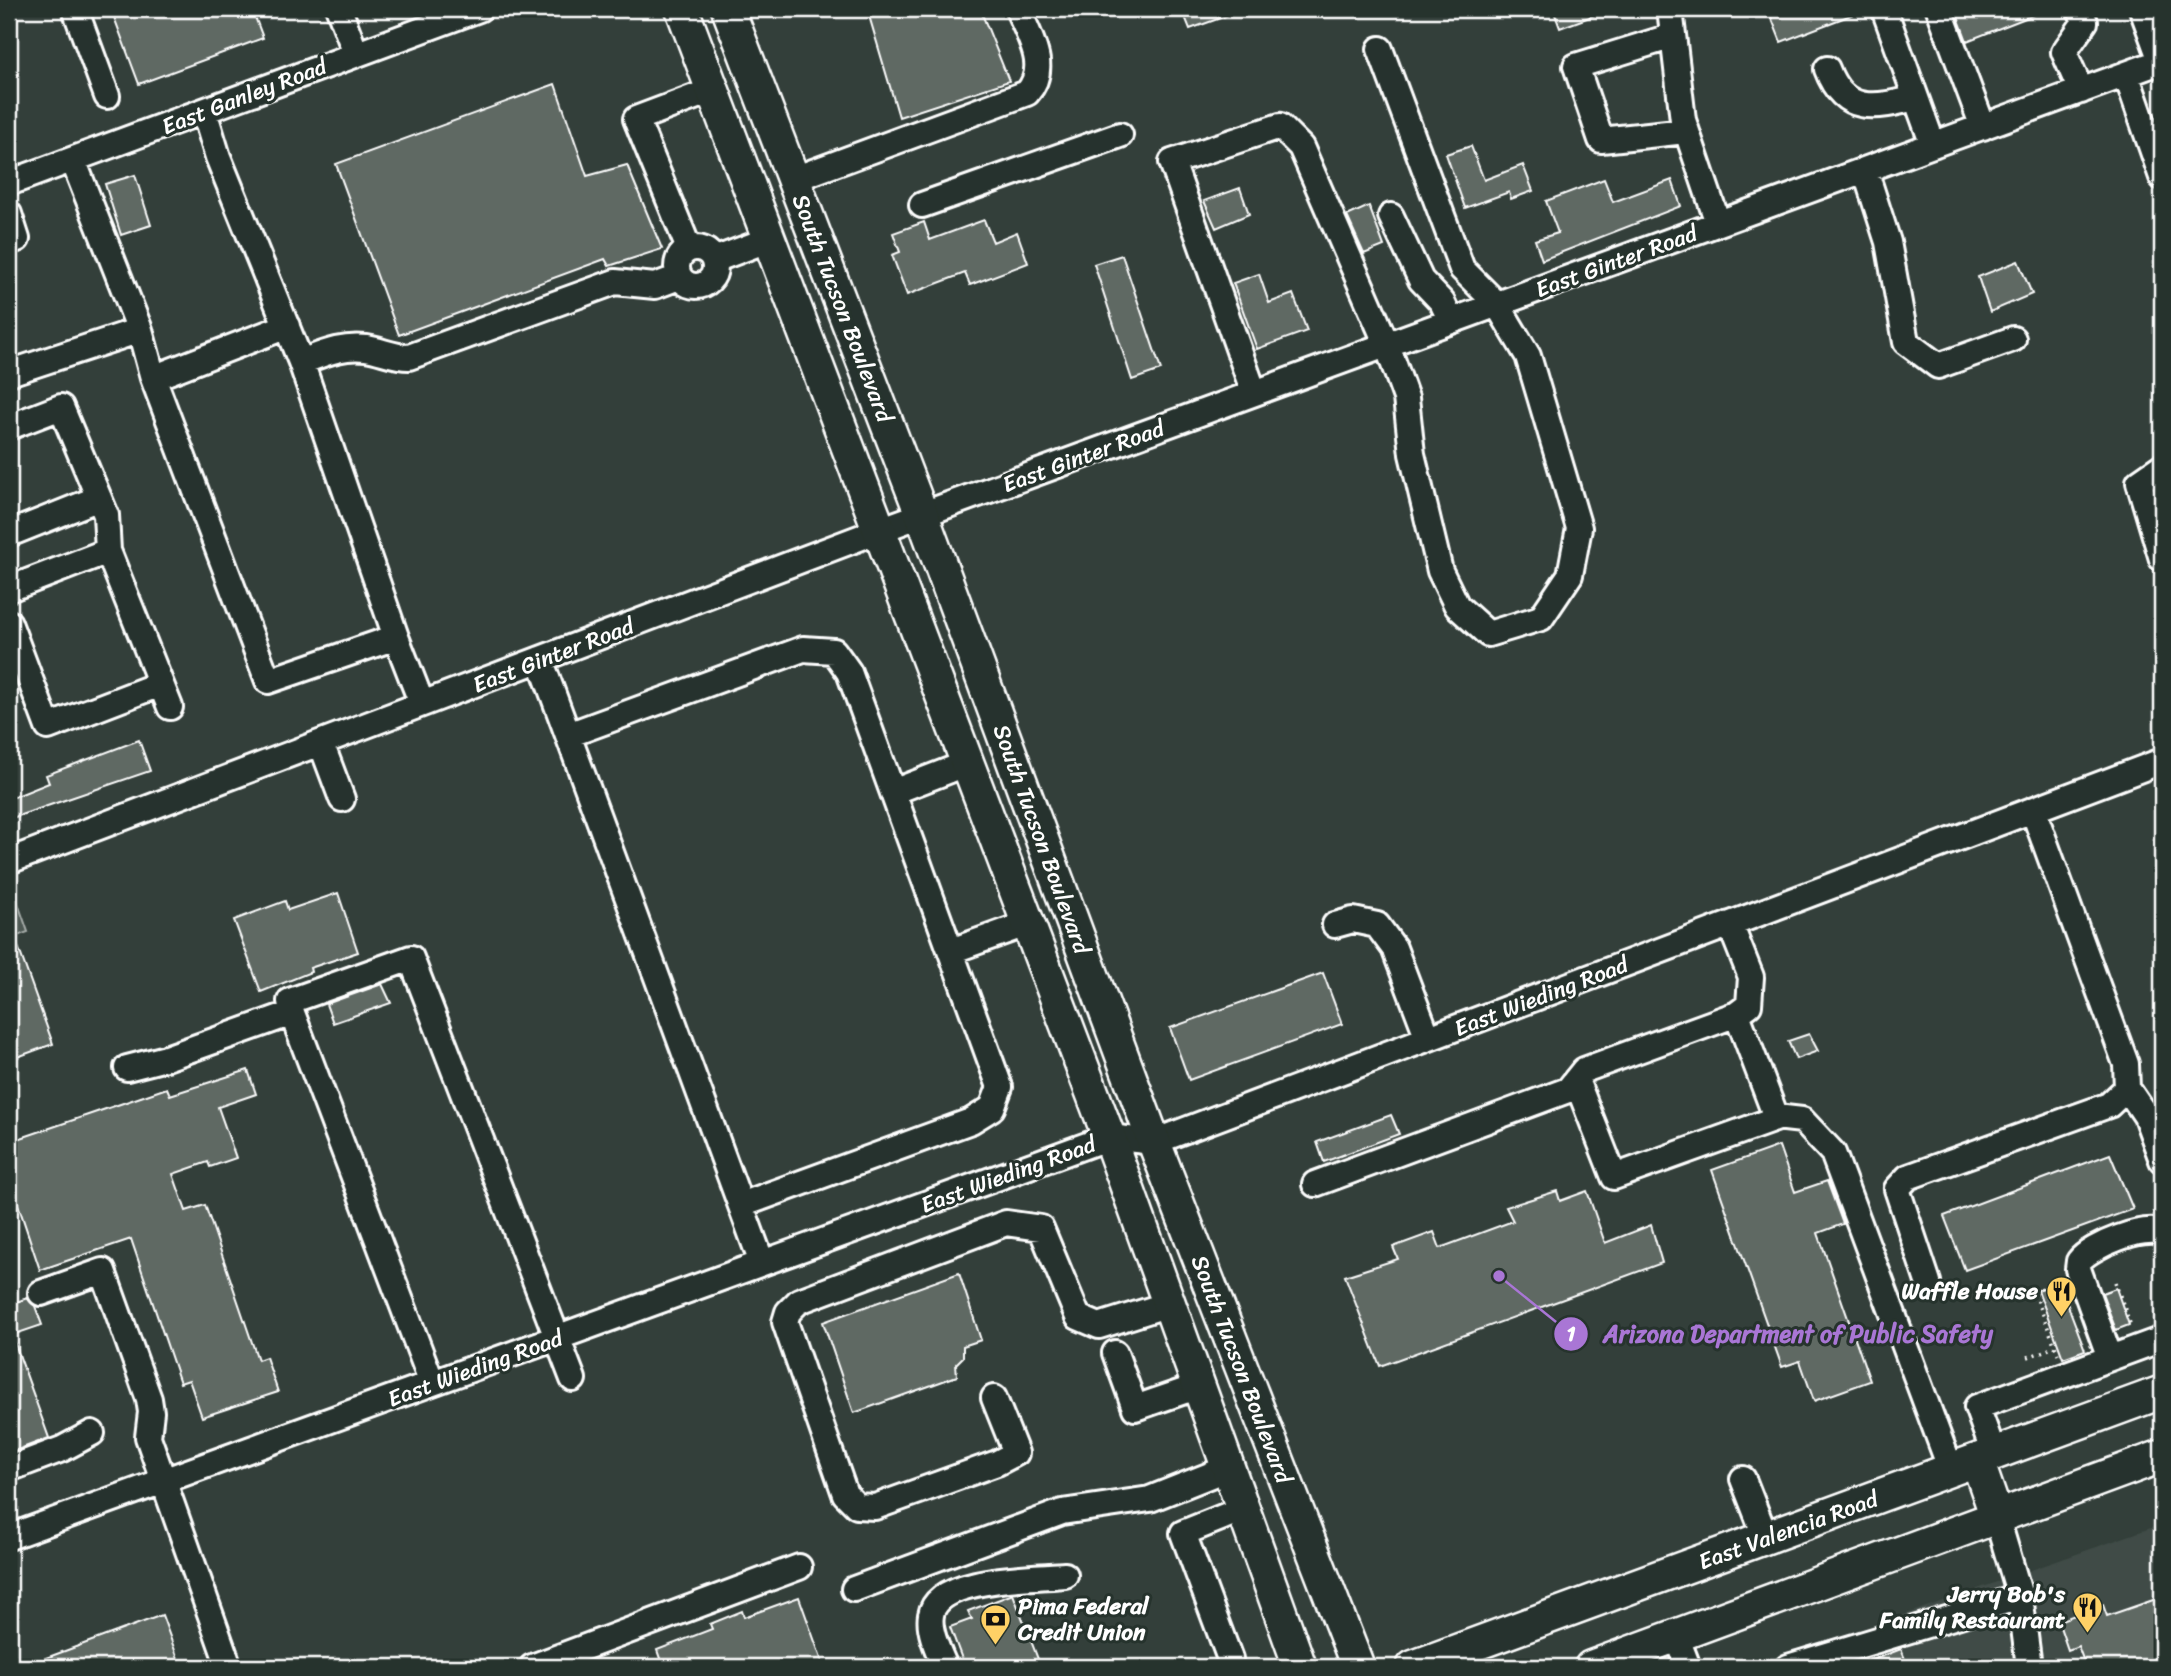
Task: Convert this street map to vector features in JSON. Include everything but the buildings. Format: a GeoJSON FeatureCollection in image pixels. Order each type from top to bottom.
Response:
{"type":"FeatureCollection","features":[{"type":"Feature","properties":{"kind":"main road","name":"South Tucson Boulevard"},"geometry":{"type":"LineString","coordinates":[[682,9],[1109,1137],[1300,1667]]}},
{"type":"Feature","properties":{"kind":"main road","name":"South Tucson Boulevard"},"geometry":{"type":"LineString","coordinates":[[729,9],[922,515],[1154,1142],[1358,1667]]}},
{"type":"Feature","properties":{"kind":"main road","name":"East Valencia Road"},"geometry":{"type":"LineString","coordinates":[[1413,1667],[2162,1392]]}},
{"type":"Feature","properties":{"kind":"main road"},"geometry":{"type":"LineString","coordinates":[[1591,1667],[1996,1515],[2162,1456]]}},
{"type":"Feature","properties":{"kind":"main road"},"geometry":{"type":"LineString","coordinates":[[1974,1461],[1996,1515]]}},
{"type":"Feature","properties":{"kind":"street"},"geometry":{"type":"LineString","coordinates":[[75,9],[107,96]]}},
{"type":"Feature","properties":{"kind":"street"},"geometry":{"type":"LineString","coordinates":[[339,9],[356,54]]}},
{"type":"Feature","properties":{"kind":"street"},"geometry":{"type":"LineString","coordinates":[[793,179],[1027,93],[1036,83],[1039,72],[1037,55],[1018,9]]}},
{"type":"Feature","properties":{"kind":"street"},"geometry":{"type":"LineString","coordinates":[[1670,9],[1686,131],[1718,223]]}},
{"type":"Feature","properties":{"kind":"street"},"geometry":{"type":"LineString","coordinates":[[1884,9],[1933,145]]}},
{"type":"Feature","properties":{"kind":"street"},"geometry":{"type":"LineString","coordinates":[[1939,9],[1983,127]]}},
{"type":"Feature","properties":{"kind":"street"},"geometry":{"type":"LineString","coordinates":[[2080,9],[2085,22],[2064,52],[2081,91]]}},
{"type":"Feature","properties":{"kind":"street"},"geometry":{"type":"LineString","coordinates":[[2142,9],[2162,61]]}},
{"type":"Feature","properties":{"kind":"street","name":"East Ganley Road"},"geometry":{"type":"LineString","coordinates":[[9,183],[471,10]]}},
{"type":"Feature","properties":{"kind":"street"},"geometry":{"type":"LineString","coordinates":[[1673,36],[1576,66],[1601,140],[1686,131]]}},
{"type":"Feature","properties":{"kind":"street"},"geometry":{"type":"LineString","coordinates":[[1254,393],[1172,162],[1280,125],[1301,147],[1387,345],[1406,398],[1412,454],[1440,571],[1457,606],[1488,634],[1541,618],[1570,575],[1579,528],[1528,356],[1497,304],[1462,269],[1380,49]]}},
{"type":"Feature","properties":{"kind":"street","name":"East Ginter Road"},"geometry":{"type":"LineString","coordinates":[[9,861],[880,530],[2162,61]]}},
{"type":"Feature","properties":{"kind":"street"},"geometry":{"type":"LineString","coordinates":[[1827,69],[1834,89],[1856,102],[1878,108],[1915,98]]}},
{"type":"Feature","properties":{"kind":"street"},"geometry":{"type":"LineString","coordinates":[[2126,74],[2162,177]]}},
{"type":"Feature","properties":{"kind":"street"},"geometry":{"type":"LineString","coordinates":[[689,249],[636,119],[713,90]]}},
{"type":"Feature","properties":{"kind":"street"},"geometry":{"type":"LineString","coordinates":[[204,111],[218,157],[301,362],[422,704]]}},
{"type":"Feature","properties":{"kind":"street"},"geometry":{"type":"LineString","coordinates":[[922,205],[1120,135]]}},
{"type":"Feature","properties":{"kind":"street"},"geometry":{"type":"LineString","coordinates":[[73,160],[140,330],[153,378],[268,681],[396,636]]}},
{"type":"Feature","properties":{"kind":"street"},"geometry":{"type":"LineString","coordinates":[[1865,170],[1888,242],[1906,341],[1938,366],[2013,338]]}},
{"type":"Feature","properties":{"kind":"street"},"geometry":{"type":"LineString","coordinates":[[9,214],[13,241]]}},
{"type":"Feature","properties":{"kind":"street"},"geometry":{"type":"LineString","coordinates":[[1391,216],[1421,280],[1441,302],[1451,321]]}},
{"type":"Feature","properties":{"kind":"street"},"geometry":{"type":"LineString","coordinates":[[714,260],[770,239]]}},
{"type":"Feature","properties":{"kind":"street"},"geometry":{"type":"LineString","coordinates":[[689,249],[705,250],[714,260],[714,273],[706,284],[694,286],[679,277],[678,260],[689,249]]}},
{"type":"Feature","properties":{"kind":"street"},"geometry":{"type":"LineString","coordinates":[[301,362],[341,347],[369,348],[390,356],[409,357],[615,282],[655,286],[679,277]]}},
{"type":"Feature","properties":{"kind":"street"},"geometry":{"type":"LineString","coordinates":[[153,378],[286,326]]}},
{"type":"Feature","properties":{"kind":"street"},"geometry":{"type":"LineString","coordinates":[[9,373],[140,330]]}},
{"type":"Feature","properties":{"kind":"street"},"geometry":{"type":"LineString","coordinates":[[9,426],[61,407],[106,515],[108,551],[170,707]]}},
{"type":"Feature","properties":{"kind":"street"},"geometry":{"type":"LineString","coordinates":[[2162,466],[2139,482],[2162,559]]}},
{"type":"Feature","properties":{"kind":"street"},"geometry":{"type":"LineString","coordinates":[[9,534],[99,498]]}},
{"type":"Feature","properties":{"kind":"street"},"geometry":{"type":"LineString","coordinates":[[9,589],[108,551]]}},
{"type":"Feature","properties":{"kind":"street"},"geometry":{"type":"LineString","coordinates":[[9,623],[48,727],[160,684]]}},
{"type":"Feature","properties":{"kind":"street"},"geometry":{"type":"LineString","coordinates":[[568,735],[803,649],[834,651],[849,672],[1000,1087],[992,1108],[971,1121],[741,1205]]}},
{"type":"Feature","properties":{"kind":"street"},"geometry":{"type":"LineString","coordinates":[[540,659],[762,1263]]}},
{"type":"Feature","properties":{"kind":"street"},"geometry":{"type":"LineString","coordinates":[[321,743],[342,799]]}},
{"type":"Feature","properties":{"kind":"street","name":"East Wieding Road"},"geometry":{"type":"LineString","coordinates":[[9,1537],[1109,1137],[1154,1142],[2162,761]]}},
{"type":"Feature","properties":{"kind":"street"},"geometry":{"type":"LineString","coordinates":[[893,792],[968,763]]}},
{"type":"Feature","properties":{"kind":"street"},"geometry":{"type":"LineString","coordinates":[[2033,810],[2126,1064],[2127,1088],[2146,1116],[2162,1160]]}},
{"type":"Feature","properties":{"kind":"street"},"geometry":{"type":"LineString","coordinates":[[1335,925],[1353,920],[1377,925],[1394,948],[1428,1038]]}},
{"type":"Feature","properties":{"kind":"street"},"geometry":{"type":"LineString","coordinates":[[951,951],[1029,923]]}},
{"type":"Feature","properties":{"kind":"street"},"geometry":{"type":"LineString","coordinates":[[1315,1184],[1568,1090],[1584,1070],[1737,1014],[1749,1005],[1751,977],[1730,924]]}},
{"type":"Feature","properties":{"kind":"street"},"geometry":{"type":"LineString","coordinates":[[432,1383],[292,1013],[290,1001],[405,952],[573,1379]]}},
{"type":"Feature","properties":{"kind":"street"},"geometry":{"type":"LineString","coordinates":[[127,1068],[166,1058],[292,1013]]}},
{"type":"Feature","properties":{"kind":"street"},"geometry":{"type":"LineString","coordinates":[[1737,1014],[1778,1118]]}},
{"type":"Feature","properties":{"kind":"street"},"geometry":{"type":"LineString","coordinates":[[1576,1080],[1614,1177],[1778,1118],[1802,1120],[1833,1153],[1974,1461]]}},
{"type":"Feature","properties":{"kind":"street"},"geometry":{"type":"LineString","coordinates":[[1928,1282],[1897,1189],[1908,1177],[2109,1105],[2127,1088]]}},
{"type":"Feature","properties":{"kind":"street"},"geometry":{"type":"LineString","coordinates":[[994,1398],[1016,1453],[998,1463],[875,1507],[857,1506],[845,1493],[785,1322],[788,1312],[799,1301],[1006,1223],[1041,1228],[1078,1317],[1099,1326],[1169,1304]]}},
{"type":"Feature","properties":{"kind":"street"},"geometry":{"type":"LineString","coordinates":[[2110,1358],[2078,1269],[2079,1261],[2093,1248],[2139,1231],[2162,1233]]}},
{"type":"Feature","properties":{"kind":"street"},"geometry":{"type":"LineString","coordinates":[[41,1293],[103,1271],[149,1399],[152,1412],[148,1437],[229,1667]]}},
{"type":"Feature","properties":{"kind":"street"},"geometry":{"type":"LineString","coordinates":[[1974,1461],[1977,1407],[2162,1339]]}},
{"type":"Feature","properties":{"kind":"street"},"geometry":{"type":"LineString","coordinates":[[1115,1353],[1135,1408],[1199,1386]]}},
{"type":"Feature","properties":{"kind":"street"},"geometry":{"type":"LineString","coordinates":[[9,1469],[62,1449],[92,1433]]}},
{"type":"Feature","properties":{"kind":"street"},"geometry":{"type":"LineString","coordinates":[[854,1589],[1062,1512],[1150,1499],[1228,1468]]}},
{"type":"Feature","properties":{"kind":"street"},"geometry":{"type":"LineString","coordinates":[[1743,1479],[1766,1538]]}},
{"type":"Feature","properties":{"kind":"street"},"geometry":{"type":"LineString","coordinates":[[1230,1658],[1183,1533],[1243,1509]]}},
{"type":"Feature","properties":{"kind":"street"},"geometry":{"type":"LineString","coordinates":[[1996,1515],[2020,1594],[2029,1667]]}},
{"type":"Feature","properties":{"kind":"street"},"geometry":{"type":"LineString","coordinates":[[533,1667],[799,1567]]}},
{"type":"Feature","properties":{"kind":"street"},"geometry":{"type":"LineString","coordinates":[[946,1667],[936,1644],[931,1614],[942,1596],[968,1585],[1065,1575]]}},
{"type":"Feature","properties":{"kind":"street"},"geometry":{"type":"LineString","coordinates":[[1788,1667],[2016,1598]]}},
{"type":"Feature","properties":{"kind":"street"},"geometry":{"type":"LineString","coordinates":[[1676,1636],[1688,1667]]}},
{"type":"Feature","properties":{"kind":"path"},"geometry":{"type":"LineString","coordinates":[[2035,1294],[2066,1374]]}},
{"type":"Feature","properties":{"kind":"path"},"geometry":{"type":"LineString","coordinates":[[2028,1357],[2055,1347]]}},
{"type":"Feature","properties":{"kind":"shaded area"},"geometry":{"type":"Polygon","coordinates":[[[9,878],[28,932],[9,939],[9,878]]]}},
{"type":"Feature","properties":{"kind":"shaded area"},"geometry":{"type":"Polygon","coordinates":[[[2162,1524],[2162,1667],[1756,1667],[2162,1524]]]}},
{"type":"Feature","properties":{"kind":"place","name":"Arizona Department of Public Safety"},"geometry":{"type":"Point","coordinates":[1499,1276]}},
{"type":"Feature","properties":{"kind":"place","name":"Waffle House"},"geometry":{"type":"Point","coordinates":[2061,1318]}},
{"type":"Feature","properties":{"kind":"place","name":"Jerry Bob's Family Restaurant"},"geometry":{"type":"Point","coordinates":[2088,1634]}},
{"type":"Feature","properties":{"kind":"place","name":"Pima Federal Credit Union"},"geometry":{"type":"Point","coordinates":[995,1646]}}]}
